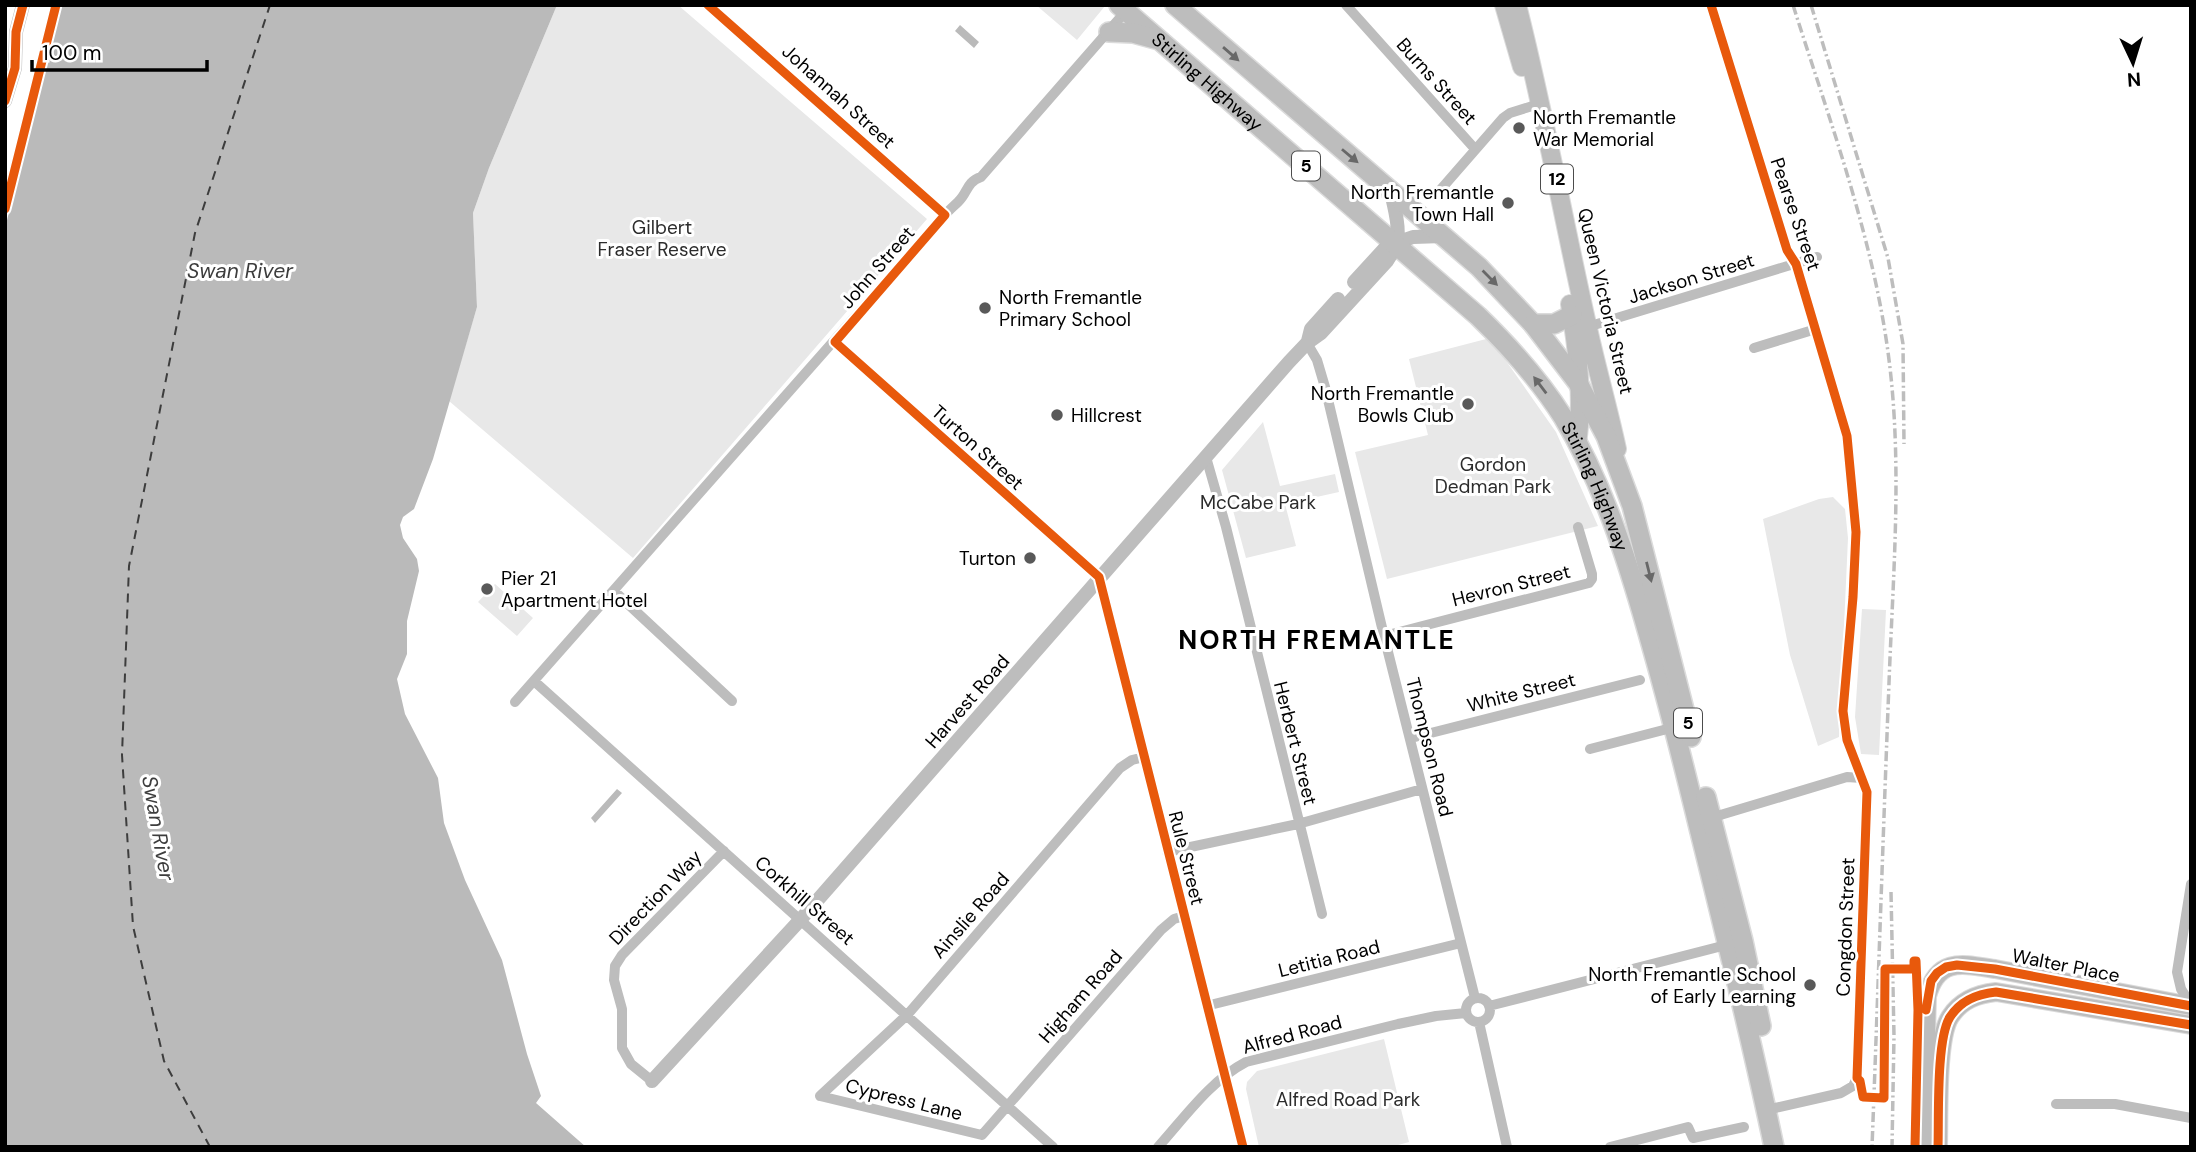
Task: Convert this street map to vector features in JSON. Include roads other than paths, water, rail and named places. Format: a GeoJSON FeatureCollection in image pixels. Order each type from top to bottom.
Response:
{"type":"FeatureCollection","features":[{"type":"Feature","properties":{"kind":"highway","name":"Stirling Highway"},"geometry":{"type":"LineString","coordinates":[[1178,6],[1479,267],[1533,324],[1578,383],[1606,436],[1639,528],[1772,1109],[1787,1147]]}},
{"type":"Feature","properties":{"kind":"highway","name":"Stirling Highway"},"geometry":{"type":"LineString","coordinates":[[1125,7],[1478,316],[1517,355],[1542,387],[1577,443],[1602,496],[1621,546],[1704,820]]}},
{"type":"Feature","properties":{"kind":"highway"},"geometry":{"type":"LineString","coordinates":[[1109,32],[1133,33],[1160,40]]}},
{"type":"Feature","properties":{"kind":"highway"},"geometry":{"type":"LineString","coordinates":[[1533,324],[1578,325]]}},
{"type":"Feature","properties":{"kind":"highway","name":"Stirling Highway"},"geometry":{"type":"LineString","coordinates":[[1772,1109],[1774,1147]]}},
{"type":"Feature","properties":{"kind":"main road","name":"Queen Victoria Street"},"geometry":{"type":"LineString","coordinates":[[1504,5],[1537,105]]}},
{"type":"Feature","properties":{"kind":"main road","name":"Queen Victoria Street"},"geometry":{"type":"LineString","coordinates":[[1517,5],[1578,325],[1604,387],[1624,483]]}},
{"type":"Feature","properties":{"kind":"main road","name":"Queen Victoria Street"},"geometry":{"type":"LineString","coordinates":[[1578,325],[1578,383]]}},
{"type":"Feature","properties":{"kind":"main road","name":"12"},"geometry":{"type":"LineString","coordinates":[[1577,443],[1580,423],[1578,383]]}},
{"type":"Feature","properties":{"kind":"main road","name":"Walter Place"},"geometry":{"type":"LineString","coordinates":[[1923,1147],[1927,996],[1931,981],[1947,967],[1966,965],[2191,1006]]}},
{"type":"Feature","properties":{"kind":"main road","name":"Walter Place"},"geometry":{"type":"LineString","coordinates":[[1938,1147],[1942,1045],[1951,1016],[1966,1001],[1978,994],[1996,992],[2191,1025]]}},
{"type":"Feature","properties":{"kind":"street"},"geometry":{"type":"LineString","coordinates":[[5,61],[15,5]]}},
{"type":"Feature","properties":{"kind":"street"},"geometry":{"type":"LineString","coordinates":[[5,101],[15,68],[16,32],[23,5]]}},
{"type":"Feature","properties":{"kind":"street","name":"Johannah Street"},"geometry":{"type":"LineString","coordinates":[[708,5],[945,215]]}},
{"type":"Feature","properties":{"kind":"street","name":"Burns Street"},"geometry":{"type":"LineString","coordinates":[[1346,5],[1475,149]]}},
{"type":"Feature","properties":{"kind":"street","name":"Pearse Street"},"geometry":{"type":"LineString","coordinates":[[1710,5],[1787,250],[1796,264],[1847,436]]}},
{"type":"Feature","properties":{"kind":"street","name":"John Street"},"geometry":{"type":"LineString","coordinates":[[515,702],[961,200],[964,189],[973,180],[981,177],[1109,32],[1125,7]]}},
{"type":"Feature","properties":{"kind":"street"},"geometry":{"type":"LineString","coordinates":[[1435,196],[1507,115],[1537,105]]}},
{"type":"Feature","properties":{"kind":"street"},"geometry":{"type":"LineString","coordinates":[[1391,191],[1399,225],[1396,243]]}},
{"type":"Feature","properties":{"kind":"street","name":"Harvest Road"},"geometry":{"type":"LineString","coordinates":[[652,1081],[801,919],[1098,577],[1307,343],[1311,329],[1376,256],[1387,246],[1413,237],[1443,236]]}},
{"type":"Feature","properties":{"kind":"street","name":"Jackson Street"},"geometry":{"type":"LineString","coordinates":[[1578,325],[1817,257]]}},
{"type":"Feature","properties":{"kind":"street"},"geometry":{"type":"LineString","coordinates":[[1754,348],[1816,329]]}},
{"type":"Feature","properties":{"kind":"street","name":"Turton Street"},"geometry":{"type":"LineString","coordinates":[[835,342],[1098,577]]}},
{"type":"Feature","properties":{"kind":"street","name":"Thompson Road"},"geometry":{"type":"LineString","coordinates":[[1307,343],[1317,360],[1325,387],[1475,998]]}},
{"type":"Feature","properties":{"kind":"street","name":"Herbert Street"},"geometry":{"type":"LineString","coordinates":[[1206,457],[1226,527],[1322,914]]}},
{"type":"Feature","properties":{"kind":"street","name":"Hevron Street"},"geometry":{"type":"LineString","coordinates":[[1384,636],[1589,583],[1592,574],[1578,527]]}},
{"type":"Feature","properties":{"kind":"street","name":"Rule Street"},"geometry":{"type":"LineString","coordinates":[[1098,577],[1243,1147]]}},
{"type":"Feature","properties":{"kind":"street"},"geometry":{"type":"LineString","coordinates":[[614,591],[732,701]]}},
{"type":"Feature","properties":{"kind":"street","name":"White Street"},"geometry":{"type":"LineString","coordinates":[[1411,738],[1640,680]]}},
{"type":"Feature","properties":{"kind":"street","name":"Corkhill Street"},"geometry":{"type":"LineString","coordinates":[[534,681],[1054,1147]]}},
{"type":"Feature","properties":{"kind":"street"},"geometry":{"type":"LineString","coordinates":[[1590,749],[1675,727]]}},
{"type":"Feature","properties":{"kind":"street","name":"Ainslie Road"},"geometry":{"type":"LineString","coordinates":[[820,1096],[908,1014],[1119,768],[1144,757]]}},
{"type":"Feature","properties":{"kind":"street","name":"Congdon Street"},"geometry":{"type":"LineString","coordinates":[[1704,820],[1847,777],[1861,778],[1866,788],[1858,1076],[1853,1086],[1841,1093],[1772,1109]]}},
{"type":"Feature","properties":{"kind":"street"},"geometry":{"type":"LineString","coordinates":[[1167,852],[1298,824],[1422,789]]}},
{"type":"Feature","properties":{"kind":"street","name":"Direction Way"},"geometry":{"type":"LineString","coordinates":[[652,1081],[631,1064],[622,1048],[622,1010],[614,980],[615,966],[622,955],[724,851]]}},
{"type":"Feature","properties":{"kind":"street"},"geometry":{"type":"LineString","coordinates":[[2191,884],[2178,955],[2178,982],[2191,1006]]}},
{"type":"Feature","properties":{"kind":"street","name":"Higham Road"},"geometry":{"type":"LineString","coordinates":[[1008,1105],[1161,930],[1174,919],[1184,916]]}},
{"type":"Feature","properties":{"kind":"street","name":"Letitia Road"},"geometry":{"type":"LineString","coordinates":[[1206,1006],[1461,943]]}},
{"type":"Feature","properties":{"kind":"street"},"geometry":{"type":"LineString","coordinates":[[1489,1006],[1735,943]]}},
{"type":"Feature","properties":{"kind":"street"},"geometry":{"type":"LineString","coordinates":[[1475,998],[1483,999],[1489,1006],[1488,1016],[1479,1022],[1472,1021],[1466,1013],[1467,1005],[1475,998]]}},
{"type":"Feature","properties":{"kind":"street","name":"Alfred Road"},"geometry":{"type":"LineString","coordinates":[[1158,1147],[1224,1076],[1246,1062],[1436,1016],[1466,1013]]}},
{"type":"Feature","properties":{"kind":"street"},"geometry":{"type":"LineString","coordinates":[[1479,1022],[1507,1147]]}},
{"type":"Feature","properties":{"kind":"street","name":"Cypress Lane"},"geometry":{"type":"LineString","coordinates":[[820,1096],[982,1135],[1008,1105]]}},
{"type":"Feature","properties":{"kind":"street"},"geometry":{"type":"LineString","coordinates":[[2056,1104],[2115,1104],[2191,1118]]}},
{"type":"Feature","properties":{"kind":"street"},"geometry":{"type":"LineString","coordinates":[[1610,1147],[1688,1127],[1693,1138],[1744,1127]]}},
{"type":"Feature","properties":{"kind":"water","name":"Swan River"},"geometry":{"type":"Polygon","coordinates":[[[62,5],[557,5],[473,213],[477,307],[433,459],[414,509],[403,517],[400,525],[403,538],[417,559],[419,571],[407,621],[407,654],[397,679],[405,714],[438,778],[444,823],[465,880],[502,960],[541,1096],[536,1103],[586,1147],[5,1147],[5,228],[62,5]]]}},
{"type":"Feature","properties":{"kind":"water"},"geometry":{"type":"Polygon","coordinates":[[[960,25],[979,42],[974,48],[955,31],[960,25]]]}},
{"type":"Feature","properties":{"kind":"water"},"geometry":{"type":"Polygon","coordinates":[[[617,789],[622,793],[595,823],[591,818],[617,789]]]}},
{"type":"Feature","properties":{"kind":"railway"},"geometry":{"type":"LineString","coordinates":[[1793,5],[1860,220],[1881,308],[1893,393],[1896,518],[1872,1147]]}},
{"type":"Feature","properties":{"kind":"railway"},"geometry":{"type":"LineString","coordinates":[[1811,5],[1888,258],[1903,344],[1904,444]]}},
{"type":"Feature","properties":{"kind":"railway"},"geometry":{"type":"LineString","coordinates":[[1891,892],[1894,1036],[1892,1147]]}},
{"type":"Feature","properties":{"kind":"place","name":"North Fremantle War Memorial"},"geometry":{"type":"Point","coordinates":[1519,128]}},
{"type":"Feature","properties":{"kind":"place","name":"North Fremantle Town Hall"},"geometry":{"type":"Point","coordinates":[1508,203]}},
{"type":"Feature","properties":{"kind":"place","name":"North Fremantle Primary School"},"geometry":{"type":"Point","coordinates":[985,308]}},
{"type":"Feature","properties":{"kind":"place","name":"North Fremantle Bowls Club"},"geometry":{"type":"Point","coordinates":[1468,404]}},
{"type":"Feature","properties":{"kind":"place","name":"Hillcrest"},"geometry":{"type":"Point","coordinates":[1057,415]}},
{"type":"Feature","properties":{"kind":"place","name":"Turton"},"geometry":{"type":"Point","coordinates":[1030,558]}},
{"type":"Feature","properties":{"kind":"place","name":"Pier 21 Apartment Hotel"},"geometry":{"type":"Point","coordinates":[487,589]}},
{"type":"Feature","properties":{"kind":"place","name":"North Fremantle School of Early Learning"},"geometry":{"type":"Point","coordinates":[1810,985]}},
{"type":"Feature","properties":{"kind":"district","name":"NORTH FREMANTLE"},"geometry":{"type":"Point","coordinates":[1317,640]}},
{"type":"Feature","properties":{"kind":"park label","name":"Gilbert Fraser Reserve"},"geometry":{"type":"Point","coordinates":[662,238]}},
{"type":"Feature","properties":{"kind":"park label","name":"Gordon Dedman Park"},"geometry":{"type":"Point","coordinates":[1493,475]}},
{"type":"Feature","properties":{"kind":"park label","name":"McCabe Park"},"geometry":{"type":"Point","coordinates":[1258,502]}},
{"type":"Feature","properties":{"kind":"park label","name":"Alfred Road Park"},"geometry":{"type":"Point","coordinates":[1348,1099]}}]}
